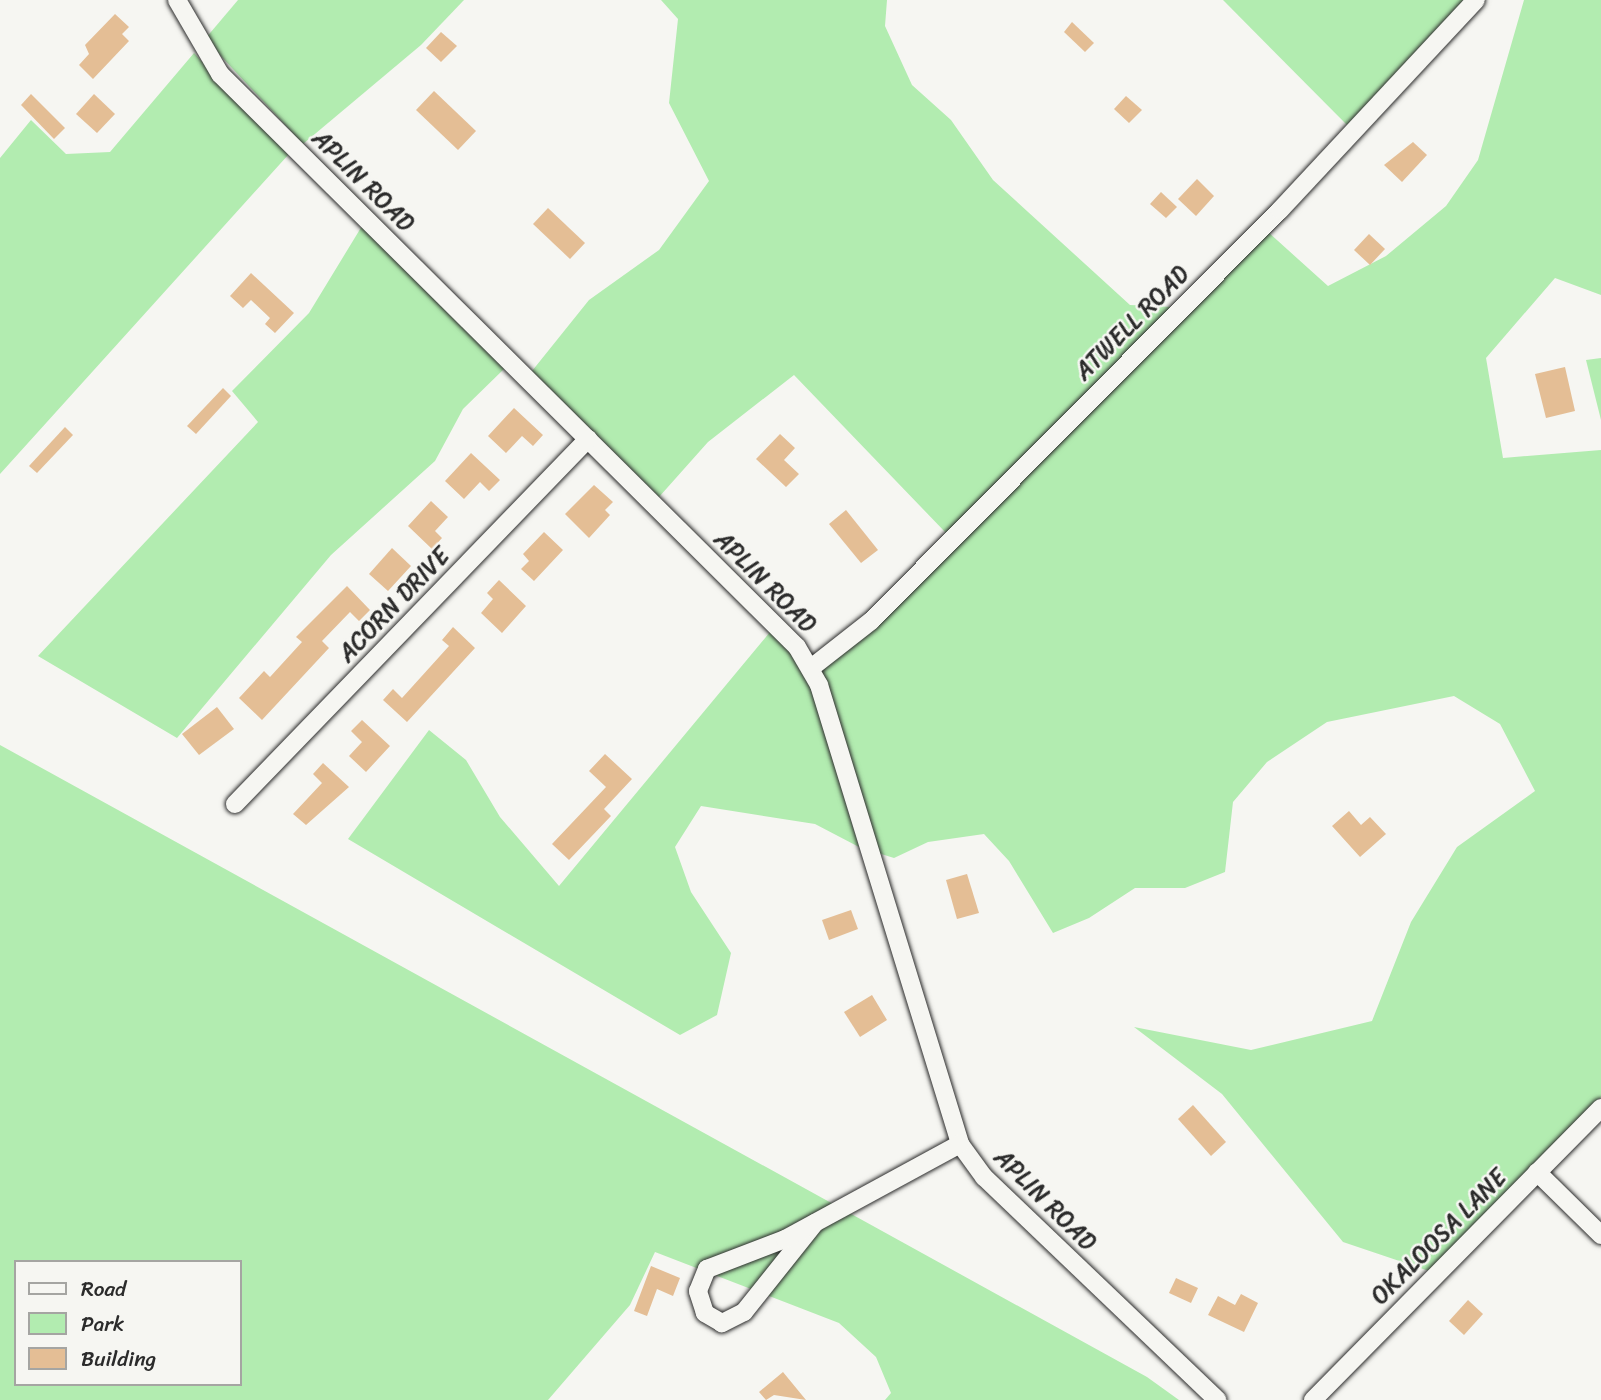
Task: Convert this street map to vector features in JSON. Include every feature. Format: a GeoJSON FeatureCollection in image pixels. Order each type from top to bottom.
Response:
{"type":"FeatureCollection","features":[{"type":"Feature","properties":{"kind":"street","name":"APLIN ROAD"},"geometry":{"type":"LineString","coordinates":[[177,0],[220,74],[797,647],[811,668],[961,1144],[984,1177],[1217,1400]]}},
{"type":"Feature","properties":{"kind":"street","name":"ATWELL ROAD"},"geometry":{"type":"LineString","coordinates":[[811,668],[871,621],[1280,210],[1476,0]]}},
{"type":"Feature","properties":{"kind":"street","name":"ACORN DRIVE"},"geometry":{"type":"LineString","coordinates":[[235,804],[588,439]]}},
{"type":"Feature","properties":{"kind":"street","name":"OKALOOSA LANE"},"geometry":{"type":"LineString","coordinates":[[1313,1400],[1601,1108]]}},
{"type":"Feature","properties":{"kind":"street"},"geometry":{"type":"LineString","coordinates":[[815,1223],[744,1312],[722,1323],[705,1313],[698,1291],[707,1269],[815,1223],[961,1144]]}},
{"type":"Feature","properties":{"kind":"street"},"geometry":{"type":"LineString","coordinates":[[1538,1172],[1601,1234]]}},
{"type":"Feature","properties":{"kind":"green space"},"geometry":{"type":"Polygon","coordinates":[[[238,0],[464,0],[421,45],[303,144],[205,39],[238,0]]]}},
{"type":"Feature","properties":{"kind":"green space"},"geometry":{"type":"Polygon","coordinates":[[[661,0],[887,0],[885,26],[912,85],[951,120],[993,180],[1130,305],[1172,307],[947,534],[794,375],[708,442],[659,497],[532,371],[589,300],[659,250],[709,181],[669,103],[678,19],[661,0]]]}},
{"type":"Feature","properties":{"kind":"green space"},"geometry":{"type":"Polygon","coordinates":[[[1223,0],[1466,0],[1347,125],[1223,0]]]}},
{"type":"Feature","properties":{"kind":"green space"},"geometry":{"type":"Polygon","coordinates":[[[1524,0],[1601,0],[1601,295],[1555,278],[1486,358],[1503,458],[1601,450],[1601,1097],[1429,1271],[1343,1242],[1222,1094],[1134,1027],[1251,1050],[1372,1021],[1411,922],[1457,847],[1535,791],[1500,724],[1454,696],[1327,722],[1267,762],[1233,802],[1225,872],[1185,888],[1135,888],[1089,918],[1053,933],[1009,861],[984,834],[928,842],[894,858],[878,853],[821,670],[876,627],[1268,232],[1328,286],[1386,256],[1446,206],[1478,160],[1524,0]]]}},
{"type":"Feature","properties":{"kind":"green space"},"geometry":{"type":"Polygon","coordinates":[[[194,53],[289,154],[0,474],[0,158],[31,120],[66,154],[110,152],[194,53]]]}},
{"type":"Feature","properties":{"kind":"green space"},"geometry":{"type":"Polygon","coordinates":[[[362,226],[505,368],[463,409],[435,461],[331,555],[177,738],[38,656],[258,422],[232,391],[309,313],[362,226]]]}},
{"type":"Feature","properties":{"kind":"green space"},"geometry":{"type":"Polygon","coordinates":[[[1601,358],[1601,420],[1586,360],[1601,358]]]}},
{"type":"Feature","properties":{"kind":"green space"},"geometry":{"type":"Polygon","coordinates":[[[770,632],[791,653],[811,688],[859,847],[815,824],[701,806],[675,847],[691,892],[731,953],[717,1015],[680,1035],[348,839],[429,730],[466,760],[500,817],[559,886],[770,632]]]}},
{"type":"Feature","properties":{"kind":"green space"},"geometry":{"type":"Polygon","coordinates":[[[0,745],[1147,1377],[1179,1400],[885,1400],[891,1393],[876,1357],[839,1323],[655,1252],[630,1305],[548,1400],[0,1400],[0,745]]]}},
{"type":"Feature","properties":{"kind":"building"},"geometry":{"type":"Polygon","coordinates":[[[115,14],[129,27],[122,34],[129,41],[93,79],[79,65],[89,54],[85,45],[115,14]]]}},
{"type":"Feature","properties":{"kind":"building"},"geometry":{"type":"Polygon","coordinates":[[[1072,22],[1094,43],[1085,52],[1064,32],[1072,22]]]}},
{"type":"Feature","properties":{"kind":"building"},"geometry":{"type":"Polygon","coordinates":[[[441,32],[457,46],[441,62],[426,48],[441,32]]]}},
{"type":"Feature","properties":{"kind":"building"},"geometry":{"type":"Polygon","coordinates":[[[434,91],[476,131],[458,150],[416,110],[434,91]]]}},
{"type":"Feature","properties":{"kind":"building"},"geometry":{"type":"Polygon","coordinates":[[[31,94],[65,128],[54,139],[21,105],[31,94]]]}},
{"type":"Feature","properties":{"kind":"building"},"geometry":{"type":"Polygon","coordinates":[[[94,94],[115,114],[97,133],[76,114],[94,94]]]}},
{"type":"Feature","properties":{"kind":"building"},"geometry":{"type":"Polygon","coordinates":[[[1126,96],[1142,110],[1129,123],[1114,109],[1126,96]]]}},
{"type":"Feature","properties":{"kind":"building"},"geometry":{"type":"Polygon","coordinates":[[[1413,142],[1427,155],[1402,182],[1384,165],[1413,142]]]}},
{"type":"Feature","properties":{"kind":"building"},"geometry":{"type":"Polygon","coordinates":[[[1197,179],[1214,196],[1196,216],[1178,199],[1197,179]]]}},
{"type":"Feature","properties":{"kind":"building"},"geometry":{"type":"Polygon","coordinates":[[[1161,192],[1177,207],[1166,218],[1150,204],[1161,192]]]}},
{"type":"Feature","properties":{"kind":"building"},"geometry":{"type":"Polygon","coordinates":[[[548,208],[585,243],[570,259],[533,224],[548,208]]]}},
{"type":"Feature","properties":{"kind":"building"},"geometry":{"type":"Polygon","coordinates":[[[1369,234],[1385,249],[1370,265],[1354,250],[1369,234]]]}},
{"type":"Feature","properties":{"kind":"building"},"geometry":{"type":"Polygon","coordinates":[[[251,273],[294,313],[275,333],[265,324],[270,318],[251,300],[243,308],[230,296],[251,273]]]}},
{"type":"Feature","properties":{"kind":"building"},"geometry":{"type":"Polygon","coordinates":[[[1565,367],[1575,411],[1546,418],[1535,374],[1565,367]]]}},
{"type":"Feature","properties":{"kind":"building"},"geometry":{"type":"Polygon","coordinates":[[[223,388],[231,396],[196,434],[187,426],[223,388]]]}},
{"type":"Feature","properties":{"kind":"building"},"geometry":{"type":"Polygon","coordinates":[[[514,408],[543,435],[533,446],[522,436],[506,453],[488,436],[514,408]]]}},
{"type":"Feature","properties":{"kind":"building"},"geometry":{"type":"Polygon","coordinates":[[[65,427],[73,435],[37,473],[29,466],[65,427]]]}},
{"type":"Feature","properties":{"kind":"building"},"geometry":{"type":"Polygon","coordinates":[[[780,434],[795,448],[784,460],[799,474],[786,487],[756,459],[780,434]]]}},
{"type":"Feature","properties":{"kind":"building"},"geometry":{"type":"Polygon","coordinates":[[[471,453],[500,480],[489,491],[480,482],[464,499],[445,481],[471,453]]]}},
{"type":"Feature","properties":{"kind":"building"},"geometry":{"type":"Polygon","coordinates":[[[594,485],[613,502],[605,510],[610,515],[589,538],[565,514],[594,485]]]}},
{"type":"Feature","properties":{"kind":"building"},"geometry":{"type":"Polygon","coordinates":[[[431,501],[448,517],[435,531],[442,538],[432,549],[408,526],[431,501]]]}},
{"type":"Feature","properties":{"kind":"building"},"geometry":{"type":"Polygon","coordinates":[[[846,510],[878,550],[861,563],[829,524],[846,510]]]}},
{"type":"Feature","properties":{"kind":"building"},"geometry":{"type":"Polygon","coordinates":[[[544,532],[563,550],[534,581],[521,569],[529,561],[523,554],[544,532]]]}},
{"type":"Feature","properties":{"kind":"building"},"geometry":{"type":"Polygon","coordinates":[[[392,548],[411,566],[388,591],[369,574],[392,548]]]}},
{"type":"Feature","properties":{"kind":"building"},"geometry":{"type":"Polygon","coordinates":[[[499,580],[526,606],[502,633],[481,613],[493,599],[487,593],[499,580]]]}},
{"type":"Feature","properties":{"kind":"building"},"geometry":{"type":"Polygon","coordinates":[[[347,586],[370,610],[359,621],[350,612],[322,641],[329,648],[262,720],[239,698],[264,671],[270,677],[302,642],[296,637],[347,586]]]}},
{"type":"Feature","properties":{"kind":"building"},"geometry":{"type":"Polygon","coordinates":[[[453,627],[475,648],[407,722],[383,700],[393,689],[402,698],[449,646],[442,640],[453,627]]]}},
{"type":"Feature","properties":{"kind":"building"},"geometry":{"type":"Polygon","coordinates":[[[217,707],[234,729],[199,755],[182,734],[217,707]]]}},
{"type":"Feature","properties":{"kind":"building"},"geometry":{"type":"Polygon","coordinates":[[[362,720],[390,746],[366,772],[349,756],[362,742],[351,731],[362,720]]]}},
{"type":"Feature","properties":{"kind":"building"},"geometry":{"type":"Polygon","coordinates":[[[605,754],[632,779],[604,809],[611,816],[569,860],[552,844],[606,787],[589,771],[605,754]]]}},
{"type":"Feature","properties":{"kind":"building"},"geometry":{"type":"Polygon","coordinates":[[[323,763],[349,787],[306,825],[293,814],[322,783],[313,774],[323,763]]]}},
{"type":"Feature","properties":{"kind":"building"},"geometry":{"type":"Polygon","coordinates":[[[1349,811],[1361,825],[1370,817],[1386,834],[1360,857],[1332,826],[1349,811]]]}},
{"type":"Feature","properties":{"kind":"building"},"geometry":{"type":"Polygon","coordinates":[[[967,874],[979,913],[957,919],[946,880],[967,874]]]}},
{"type":"Feature","properties":{"kind":"building"},"geometry":{"type":"Polygon","coordinates":[[[851,910],[858,929],[829,940],[822,920],[851,910]]]}},
{"type":"Feature","properties":{"kind":"building"},"geometry":{"type":"Polygon","coordinates":[[[872,995],[887,1020],[860,1037],[844,1012],[872,995]]]}},
{"type":"Feature","properties":{"kind":"building"},"geometry":{"type":"Polygon","coordinates":[[[1193,1105],[1226,1142],[1211,1156],[1178,1119],[1193,1105]]]}},
{"type":"Feature","properties":{"kind":"building"},"geometry":{"type":"Polygon","coordinates":[[[651,1266],[680,1278],[673,1296],[657,1289],[647,1316],[634,1311],[651,1266]]]}},
{"type":"Feature","properties":{"kind":"building"},"geometry":{"type":"Polygon","coordinates":[[[1176,1278],[1198,1288],[1191,1303],[1169,1293],[1176,1278]]]}},
{"type":"Feature","properties":{"kind":"building"},"geometry":{"type":"Polygon","coordinates":[[[1241,1294],[1258,1303],[1244,1332],[1208,1315],[1218,1296],[1235,1305],[1241,1294]]]}},
{"type":"Feature","properties":{"kind":"building"},"geometry":{"type":"Polygon","coordinates":[[[1468,1300],[1483,1314],[1464,1335],[1449,1321],[1468,1300]]]}},
{"type":"Feature","properties":{"kind":"building"},"geometry":{"type":"Polygon","coordinates":[[[783,1372],[806,1400],[774,1395],[766,1400],[759,1392],[783,1372]]]}}]}
